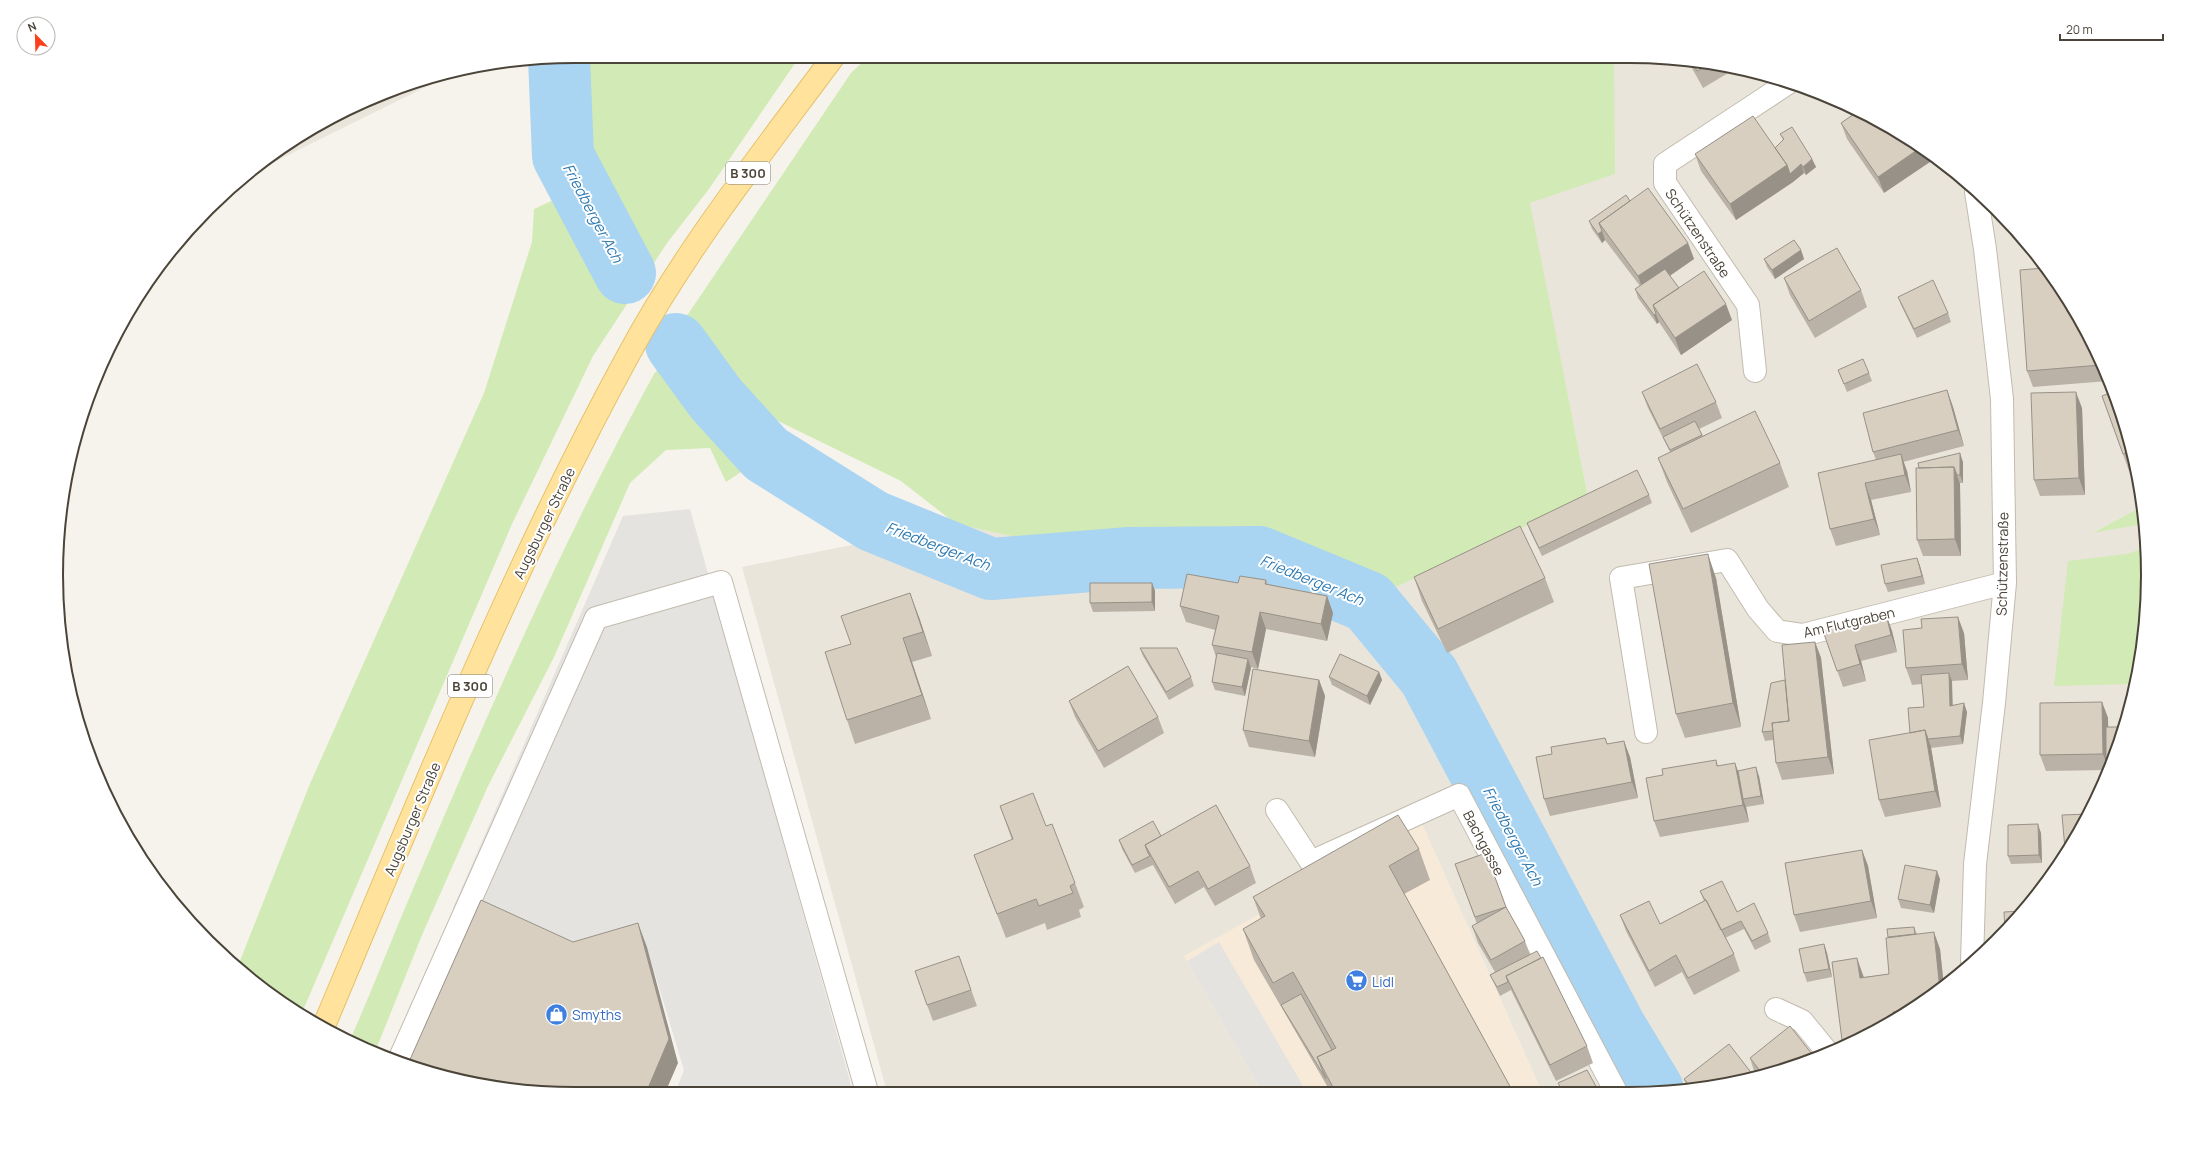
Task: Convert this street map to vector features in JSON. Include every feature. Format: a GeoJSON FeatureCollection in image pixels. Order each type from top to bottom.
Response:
{"type":"FeatureCollection","features":[{"type":"Feature","properties":{"kind":"main road","name":"Augsburger Straße"},"geometry":{"type":"LineString","coordinates":[[326,1022],[531,544],[631,350],[666,292],[719,211],[829,63]]}},
{"type":"Feature","properties":{"kind":"street","name":"Schützenstraße"},"geometry":{"type":"LineString","coordinates":[[1755,370],[1748,305],[1665,183],[1665,164],[1783,86]]}},
{"type":"Feature","properties":{"kind":"street","name":"Schützenstraße"},"geometry":{"type":"LineString","coordinates":[[1972,956],[1975,864],[1994,703],[2005,583],[2002,399],[1985,248],[1977,200]]}},
{"type":"Feature","properties":{"kind":"street","name":"Am Flutgraben"},"geometry":{"type":"LineString","coordinates":[[1646,732],[1621,578],[1727,560],[1758,609],[1777,631],[1803,635],[2005,583]]}},
{"type":"Feature","properties":{"kind":"street"},"geometry":{"type":"LineString","coordinates":[[401,1056],[596,618],[721,582],[866,1087]]}},
{"type":"Feature","properties":{"kind":"street","name":"Bachgasse"},"geometry":{"type":"LineString","coordinates":[[1277,810],[1311,862],[1459,795],[1613,1087]]}},
{"type":"Feature","properties":{"kind":"street"},"geometry":{"type":"LineString","coordinates":[[1776,1009],[1802,1021],[1824,1049]]}},
{"type":"Feature","properties":{"kind":"shaded area"},"geometry":{"type":"Polygon","coordinates":[[[1614,63],[1662,64],[1696,67],[1762,80],[1794,90],[1825,102],[1885,132],[1913,149],[1967,190],[2014,237],[2055,291],[2072,319],[2102,379],[2114,410],[2124,442],[2137,508],[2093,532],[2138,525],[2141,575],[2140,608],[2137,642],[2131,675],[2124,708],[2114,740],[2102,771],[2072,831],[2055,859],[2035,887],[2014,913],[1991,937],[1967,960],[1941,981],[1913,1001],[1885,1018],[1825,1048],[1762,1070],[1696,1083],[1629,1087],[1540,1087],[1422,824],[1185,956],[1259,1087],[886,1087],[742,567],[956,524],[1030,540],[1293,538],[1381,594],[1588,496],[1529,203],[1614,174],[1614,63]]]}},
{"type":"Feature","properties":{"kind":"shaded area"},"geometry":{"type":"Polygon","coordinates":[[[436,82],[270,164],[291,149],[349,116],[379,102],[436,82]]]}},
{"type":"Feature","properties":{"kind":"shaded area"},"geometry":{"type":"Polygon","coordinates":[[[690,509],[852,1087],[677,1087],[684,1070],[644,938],[584,956],[453,908],[623,516],[690,509]]]}},
{"type":"Feature","properties":{"kind":"shaded area"},"geometry":{"type":"Polygon","coordinates":[[[1422,824],[1540,1087],[1259,1087],[1184,956],[1422,824]]]}},
{"type":"Feature","properties":{"kind":"shaded area"},"geometry":{"type":"Polygon","coordinates":[[[1219,942],[1304,1087],[1259,1087],[1187,961],[1219,942]]]}},
{"type":"Feature","properties":{"kind":"green space"},"geometry":{"type":"Polygon","coordinates":[[[795,63],[709,189],[667,243],[593,356],[512,524],[304,1009],[263,981],[240,962],[309,786],[484,393],[532,242],[534,209],[558,198],[546,64],[795,63]]]}},
{"type":"Feature","properties":{"kind":"green space"},"geometry":{"type":"Polygon","coordinates":[[[862,63],[1614,63],[1615,174],[1530,203],[1588,497],[1381,594],[1293,538],[1030,540],[956,524],[901,481],[770,417],[680,326],[851,73],[862,63]]]}},
{"type":"Feature","properties":{"kind":"green space"},"geometry":{"type":"Polygon","coordinates":[[[661,365],[701,409],[745,444],[759,460],[726,482],[710,448],[666,450],[630,483],[554,657],[488,786],[422,935],[377,1047],[352,1035],[443,818],[558,561],[654,374],[661,365]]]}},
{"type":"Feature","properties":{"kind":"green space"},"geometry":{"type":"Polygon","coordinates":[[[2137,509],[2138,525],[2092,533],[2137,509]]]}},
{"type":"Feature","properties":{"kind":"green space"},"geometry":{"type":"Polygon","coordinates":[[[2140,550],[2140,608],[2137,642],[2129,684],[2054,686],[2068,561],[2127,554],[2140,550]]]}},
{"type":"Feature","properties":{"kind":"building"},"geometry":{"type":"Polygon","coordinates":[[[1695,67],[1703,68],[1697,71],[1695,67]]]}},
{"type":"Feature","properties":{"kind":"building"},"geometry":{"type":"Polygon","coordinates":[[[1853,115],[1885,132],[1916,151],[1878,177],[1841,123],[1853,115]]]}},
{"type":"Feature","properties":{"kind":"building"},"geometry":{"type":"Polygon","coordinates":[[[1753,116],[1787,165],[1730,204],[1695,154],[1753,116]]]}},
{"type":"Feature","properties":{"kind":"building"},"geometry":{"type":"Polygon","coordinates":[[[1792,127],[1812,159],[1803,167],[1801,164],[1790,174],[1787,165],[1775,148],[1784,139],[1780,134],[1792,127]]]}},
{"type":"Feature","properties":{"kind":"building"},"geometry":{"type":"Polygon","coordinates":[[[1648,188],[1688,243],[1638,276],[1599,223],[1648,188]]]}},
{"type":"Feature","properties":{"kind":"building"},"geometry":{"type":"Polygon","coordinates":[[[1626,195],[1630,201],[1599,223],[1602,231],[1598,234],[1589,221],[1626,195]]]}},
{"type":"Feature","properties":{"kind":"building"},"geometry":{"type":"Polygon","coordinates":[[[1794,240],[1801,250],[1772,270],[1764,259],[1794,240]]]}},
{"type":"Feature","properties":{"kind":"building"},"geometry":{"type":"Polygon","coordinates":[[[1837,248],[1861,290],[1809,321],[1784,278],[1837,248]]]}},
{"type":"Feature","properties":{"kind":"building"},"geometry":{"type":"Polygon","coordinates":[[[2039,268],[2072,319],[2096,365],[2027,371],[2020,270],[2039,268]]]}},
{"type":"Feature","properties":{"kind":"building"},"geometry":{"type":"Polygon","coordinates":[[[1665,269],[1679,288],[1653,305],[1656,314],[1654,315],[1635,289],[1665,269]]]}},
{"type":"Feature","properties":{"kind":"building"},"geometry":{"type":"Polygon","coordinates":[[[1704,271],[1726,304],[1675,338],[1653,305],[1704,271]]]}},
{"type":"Feature","properties":{"kind":"building"},"geometry":{"type":"Polygon","coordinates":[[[1933,280],[1948,313],[1914,329],[1898,297],[1933,280]]]}},
{"type":"Feature","properties":{"kind":"building"},"geometry":{"type":"Polygon","coordinates":[[[1863,359],[1869,373],[1844,384],[1838,370],[1863,359]]]}},
{"type":"Feature","properties":{"kind":"building"},"geometry":{"type":"Polygon","coordinates":[[[1697,364],[1716,402],[1660,429],[1642,392],[1697,364]]]}},
{"type":"Feature","properties":{"kind":"building"},"geometry":{"type":"Polygon","coordinates":[[[1947,390],[1958,430],[1873,452],[1863,413],[1947,390]]]}},
{"type":"Feature","properties":{"kind":"building"},"geometry":{"type":"Polygon","coordinates":[[[2076,392],[2079,478],[2034,480],[2031,393],[2076,392]]]}},
{"type":"Feature","properties":{"kind":"building"},"geometry":{"type":"Polygon","coordinates":[[[2108,394],[2126,453],[2123,454],[2102,396],[2108,394]]]}},
{"type":"Feature","properties":{"kind":"building"},"geometry":{"type":"Polygon","coordinates":[[[1755,411],[1780,463],[1683,509],[1658,458],[1755,411]]]}},
{"type":"Feature","properties":{"kind":"building"},"geometry":{"type":"Polygon","coordinates":[[[1695,421],[1702,435],[1670,450],[1663,437],[1695,421]]]}},
{"type":"Feature","properties":{"kind":"building"},"geometry":{"type":"Polygon","coordinates":[[[1960,453],[1960,475],[1957,475],[1954,467],[1919,468],[1918,463],[1960,453]]]}},
{"type":"Feature","properties":{"kind":"building"},"geometry":{"type":"Polygon","coordinates":[[[1901,454],[1905,475],[1865,483],[1874,519],[1830,529],[1818,473],[1901,454]]]}},
{"type":"Feature","properties":{"kind":"building"},"geometry":{"type":"Polygon","coordinates":[[[1954,467],[1955,539],[1917,540],[1916,468],[1954,467]]]}},
{"type":"Feature","properties":{"kind":"building"},"geometry":{"type":"Polygon","coordinates":[[[1637,470],[1649,495],[1539,548],[1527,523],[1637,470]]]}},
{"type":"Feature","properties":{"kind":"building"},"geometry":{"type":"Polygon","coordinates":[[[1520,526],[1545,578],[1438,629],[1414,577],[1520,526]]]}},
{"type":"Feature","properties":{"kind":"building"},"geometry":{"type":"Polygon","coordinates":[[[1708,554],[1733,703],[1676,714],[1649,564],[1708,554]]]}},
{"type":"Feature","properties":{"kind":"building"},"geometry":{"type":"Polygon","coordinates":[[[1917,558],[1922,576],[1885,584],[1881,565],[1917,558]]]}},
{"type":"Feature","properties":{"kind":"building"},"geometry":{"type":"Polygon","coordinates":[[[1187,574],[1238,583],[1240,576],[1266,580],[1265,584],[1327,596],[1321,624],[1260,612],[1252,652],[1212,645],[1219,616],[1180,606],[1187,574]]]}},
{"type":"Feature","properties":{"kind":"building"},"geometry":{"type":"Polygon","coordinates":[[[1090,583],[1152,583],[1152,602],[1090,603],[1090,583]]]}},
{"type":"Feature","properties":{"kind":"building"},"geometry":{"type":"Polygon","coordinates":[[[910,593],[923,632],[903,638],[922,695],[847,720],[825,652],[851,644],[841,616],[910,593]]]}},
{"type":"Feature","properties":{"kind":"building"},"geometry":{"type":"Polygon","coordinates":[[[1886,614],[1891,635],[1855,645],[1860,664],[1837,671],[1823,631],[1886,614]]]}},
{"type":"Feature","properties":{"kind":"building"},"geometry":{"type":"Polygon","coordinates":[[[1958,617],[1962,664],[1906,668],[1903,630],[1922,628],[1921,619],[1958,617]]]}},
{"type":"Feature","properties":{"kind":"building"},"geometry":{"type":"Polygon","coordinates":[[[1815,642],[1828,757],[1776,763],[1772,723],[1789,721],[1782,645],[1815,642]]]}},
{"type":"Feature","properties":{"kind":"building"},"geometry":{"type":"Polygon","coordinates":[[[1140,648],[1177,648],[1191,677],[1166,692],[1140,648]]]}},
{"type":"Feature","properties":{"kind":"building"},"geometry":{"type":"Polygon","coordinates":[[[1217,653],[1248,659],[1242,687],[1212,682],[1217,653]]]}},
{"type":"Feature","properties":{"kind":"building"},"geometry":{"type":"Polygon","coordinates":[[[1340,654],[1379,672],[1367,696],[1329,677],[1340,654]]]}},
{"type":"Feature","properties":{"kind":"building"},"geometry":{"type":"Polygon","coordinates":[[[1128,666],[1158,717],[1098,751],[1069,701],[1128,666]]]}},
{"type":"Feature","properties":{"kind":"building"},"geometry":{"type":"Polygon","coordinates":[[[1253,669],[1319,680],[1309,741],[1243,730],[1253,669]]]}},
{"type":"Feature","properties":{"kind":"building"},"geometry":{"type":"Polygon","coordinates":[[[1949,673],[1950,706],[1964,703],[1960,736],[1928,739],[1925,730],[1910,733],[1908,708],[1924,707],[1921,675],[1949,673]]]}},
{"type":"Feature","properties":{"kind":"building"},"geometry":{"type":"Polygon","coordinates":[[[1785,680],[1789,721],[1772,723],[1773,731],[1762,732],[1771,683],[1785,680]]]}},
{"type":"Feature","properties":{"kind":"building"},"geometry":{"type":"Polygon","coordinates":[[[2102,702],[2103,754],[2040,755],[2040,703],[2102,702]]]}},
{"type":"Feature","properties":{"kind":"building"},"geometry":{"type":"Polygon","coordinates":[[[2106,727],[2118,727],[2114,740],[2106,761],[2106,727]]]}},
{"type":"Feature","properties":{"kind":"building"},"geometry":{"type":"Polygon","coordinates":[[[1925,730],[1935,791],[1879,800],[1869,740],[1925,730]]]}},
{"type":"Feature","properties":{"kind":"building"},"geometry":{"type":"Polygon","coordinates":[[[1605,738],[1607,744],[1624,741],[1632,782],[1544,799],[1536,757],[1552,754],[1551,747],[1605,738]]]}},
{"type":"Feature","properties":{"kind":"building"},"geometry":{"type":"Polygon","coordinates":[[[1716,760],[1717,766],[1735,763],[1743,805],[1654,821],[1646,778],[1663,775],[1662,769],[1716,760]]]}},
{"type":"Feature","properties":{"kind":"building"},"geometry":{"type":"Polygon","coordinates":[[[1756,767],[1761,796],[1743,799],[1738,771],[1756,767]]]}},
{"type":"Feature","properties":{"kind":"building"},"geometry":{"type":"Polygon","coordinates":[[[1033,793],[1046,826],[1052,824],[1075,883],[1070,886],[1073,893],[1039,906],[1036,899],[997,914],[974,855],[1013,839],[1000,806],[1033,793]]]}},
{"type":"Feature","properties":{"kind":"building"},"geometry":{"type":"Polygon","coordinates":[[[1216,805],[1250,866],[1208,889],[1198,871],[1169,887],[1145,845],[1216,805]]]}},
{"type":"Feature","properties":{"kind":"building"},"geometry":{"type":"Polygon","coordinates":[[[2081,814],[2065,843],[2062,815],[2081,814]]]}},
{"type":"Feature","properties":{"kind":"building","name":"Lidl"},"geometry":{"type":"Polygon","coordinates":[[[1398,815],[1419,849],[1389,866],[1510,1087],[1333,1087],[1317,1057],[1336,1048],[1293,972],[1273,983],[1243,929],[1265,916],[1253,897],[1398,815]]]}},
{"type":"Feature","properties":{"kind":"building"},"geometry":{"type":"Polygon","coordinates":[[[1153,821],[1161,836],[1145,845],[1150,856],[1132,865],[1119,840],[1153,821]]]}},
{"type":"Feature","properties":{"kind":"building"},"geometry":{"type":"Polygon","coordinates":[[[2038,824],[2039,855],[2008,856],[2008,825],[2038,824]]]}},
{"type":"Feature","properties":{"kind":"building"},"geometry":{"type":"Polygon","coordinates":[[[1862,850],[1871,901],[1794,915],[1785,863],[1862,850]]]}},
{"type":"Feature","properties":{"kind":"building"},"geometry":{"type":"Polygon","coordinates":[[[1486,853],[1506,907],[1475,917],[1455,864],[1486,853]]]}},
{"type":"Feature","properties":{"kind":"building"},"geometry":{"type":"Polygon","coordinates":[[[1905,865],[1937,871],[1930,905],[1898,899],[1905,865]]]}},
{"type":"Feature","properties":{"kind":"building"},"geometry":{"type":"Polygon","coordinates":[[[1722,881],[1737,912],[1754,903],[1768,933],[1752,941],[1741,921],[1721,930],[1700,891],[1722,881]]]}},
{"type":"Feature","properties":{"kind":"building","name":"Smyths"},"geometry":{"type":"Polygon","coordinates":[[[481,900],[573,942],[638,923],[669,1039],[649,1087],[575,1087],[508,1083],[442,1070],[410,1060],[481,900]]]}},
{"type":"Feature","properties":{"kind":"building"},"geometry":{"type":"Polygon","coordinates":[[[1706,900],[1734,954],[1688,978],[1676,955],[1649,971],[1620,915],[1649,901],[1660,924],[1706,900]]]}},
{"type":"Feature","properties":{"kind":"building"},"geometry":{"type":"Polygon","coordinates":[[[1506,907],[1525,941],[1491,960],[1472,926],[1506,907]]]}},
{"type":"Feature","properties":{"kind":"building"},"geometry":{"type":"Polygon","coordinates":[[[2015,911],[2005,923],[2004,912],[2015,911]]]}},
{"type":"Feature","properties":{"kind":"building"},"geometry":{"type":"Polygon","coordinates":[[[1914,927],[1915,934],[1888,937],[1887,929],[1914,927]]]}},
{"type":"Feature","properties":{"kind":"building"},"geometry":{"type":"Polygon","coordinates":[[[1934,932],[1939,982],[1913,1001],[1885,1018],[1842,1040],[1832,962],[1857,958],[1860,978],[1889,974],[1886,938],[1934,932]]]}},
{"type":"Feature","properties":{"kind":"building"},"geometry":{"type":"Polygon","coordinates":[[[1824,944],[1829,969],[1804,973],[1799,949],[1824,944]]]}},
{"type":"Feature","properties":{"kind":"building"},"geometry":{"type":"Polygon","coordinates":[[[1537,951],[1541,958],[1506,976],[1508,982],[1497,987],[1490,975],[1537,951]]]}},
{"type":"Feature","properties":{"kind":"building"},"geometry":{"type":"Polygon","coordinates":[[[959,956],[971,990],[927,1005],[915,971],[959,956]]]}},
{"type":"Feature","properties":{"kind":"building"},"geometry":{"type":"Polygon","coordinates":[[[1543,957],[1587,1046],[1550,1065],[1506,976],[1543,957]]]}},
{"type":"Feature","properties":{"kind":"building"},"geometry":{"type":"Polygon","coordinates":[[[1301,994],[1332,1050],[1317,1057],[1326,1079],[1281,1005],[1301,994]]]}},
{"type":"Feature","properties":{"kind":"building"},"geometry":{"type":"Polygon","coordinates":[[[1790,1026],[1811,1053],[1760,1070],[1750,1058],[1790,1026]]]}},
{"type":"Feature","properties":{"kind":"building"},"geometry":{"type":"Polygon","coordinates":[[[1729,1044],[1751,1072],[1696,1083],[1688,1084],[1684,1079],[1729,1044]]]}},
{"type":"Feature","properties":{"kind":"building"},"geometry":{"type":"Polygon","coordinates":[[[1587,1070],[1596,1087],[1560,1087],[1558,1083],[1587,1070]]]}},
{"type":"Feature","properties":{"kind":"waterway","name":"Friedberger Ach"},"geometry":{"type":"LineString","coordinates":[[559,63],[563,156],[625,273]]}},
{"type":"Feature","properties":{"kind":"waterway","name":"Friedberger Ach"},"geometry":{"type":"LineString","coordinates":[[676,344],[716,399],[766,454],[873,521],[991,569],[1130,558],[1259,557],[1368,602],[1429,676],[1615,1027],[1651,1086]]}},
{"type":"Feature","properties":{"kind":"place","name":"Lidl"},"geometry":{"type":"Point","coordinates":[1356,981]}},
{"type":"Feature","properties":{"kind":"place","name":"Smyths"},"geometry":{"type":"Point","coordinates":[557,1014]}}]}
